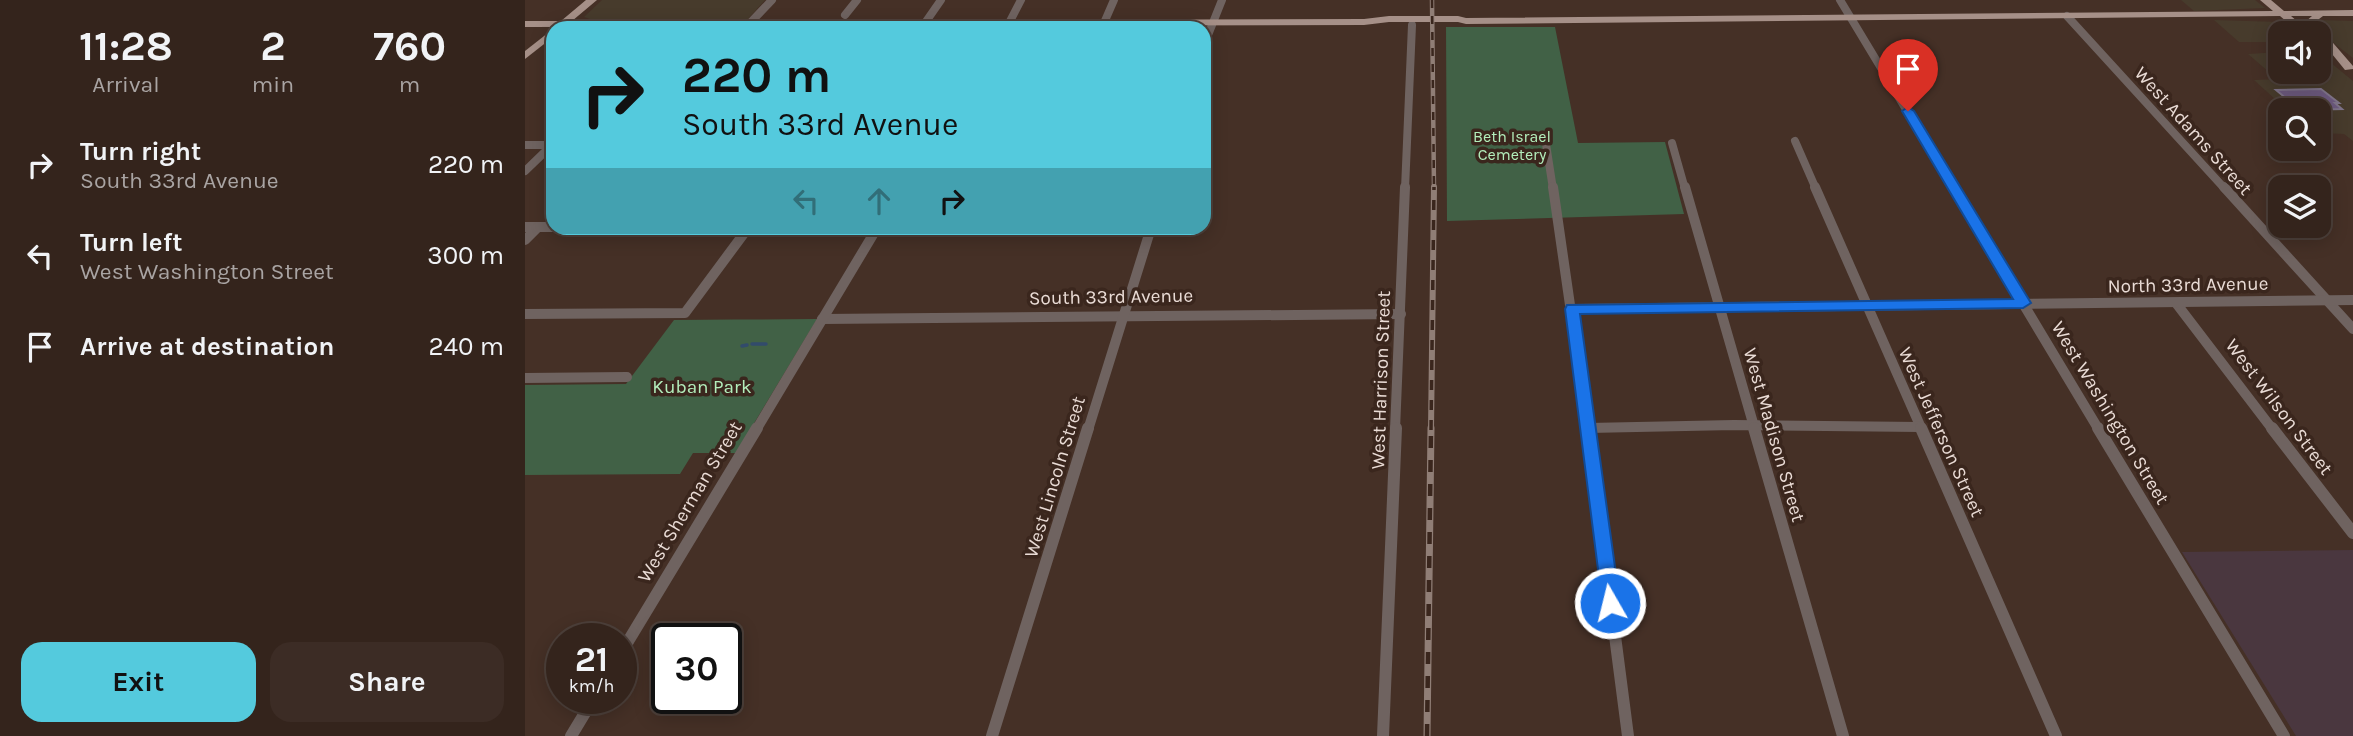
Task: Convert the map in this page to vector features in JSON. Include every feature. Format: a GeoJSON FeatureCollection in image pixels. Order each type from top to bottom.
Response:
{"type":"FeatureCollection","features":[{"type":"Feature","properties":{"kind":"main road"},"geometry":{"type":"LineString","coordinates":[[566,21],[592,0]]}},
{"type":"Feature","properties":{"kind":"main road"},"geometry":{"type":"LineString","coordinates":[[2265,0],[2291,21]]}},
{"type":"Feature","properties":{"kind":"main road"},"geometry":{"type":"LineString","coordinates":[[2320,13],[2310,22],[2351,70]]}},
{"type":"Feature","properties":{"kind":"main road"},"geometry":{"type":"LineString","coordinates":[[1213,22],[2353,13]]}},
{"type":"Feature","properties":{"kind":"main road"},"geometry":{"type":"LineString","coordinates":[[1380,22],[1387,25],[1412,25],[1458,24],[1466,21]]}},
{"type":"Feature","properties":{"kind":"main road"},"geometry":{"type":"LineString","coordinates":[[525,24],[546,25]]}},
{"type":"Feature","properties":{"kind":"main road"},"geometry":{"type":"LineString","coordinates":[[525,55],[546,38]]}},
{"type":"Feature","properties":{"kind":"main road"},"geometry":{"type":"LineString","coordinates":[[2331,54],[2351,70]]}},
{"type":"Feature","properties":{"kind":"street"},"geometry":{"type":"LineString","coordinates":[[752,21],[772,0]]}},
{"type":"Feature","properties":{"kind":"street"},"geometry":{"type":"LineString","coordinates":[[845,15],[857,0]]}},
{"type":"Feature","properties":{"kind":"street"},"geometry":{"type":"LineString","coordinates":[[926,21],[941,0]]}},
{"type":"Feature","properties":{"kind":"street"},"geometry":{"type":"LineString","coordinates":[[1005,21],[1021,0]]}},
{"type":"Feature","properties":{"kind":"street"},"geometry":{"type":"LineString","coordinates":[[1105,21],[1114,0]]}},
{"type":"Feature","properties":{"kind":"street"},"geometry":{"type":"LineString","coordinates":[[1211,27],[1222,0]]}},
{"type":"Feature","properties":{"kind":"street","name":"West Washington Street"},"geometry":{"type":"LineString","coordinates":[[1840,0],[2284,736]]}},
{"type":"Feature","properties":{"kind":"street","name":"West Adams Street"},"geometry":{"type":"LineString","coordinates":[[2067,16],[2353,329]]}},
{"type":"Feature","properties":{"kind":"street","name":"West Harrison Street"},"geometry":{"type":"LineString","coordinates":[[1383,736],[1412,25]]}},
{"type":"Feature","properties":{"kind":"street","name":"West Jefferson Street"},"geometry":{"type":"LineString","coordinates":[[1795,141],[2056,736]]}},
{"type":"Feature","properties":{"kind":"street","name":"West Madison Street"},"geometry":{"type":"LineString","coordinates":[[1672,143],[1843,736]]}},
{"type":"Feature","properties":{"kind":"street"},"geometry":{"type":"LineString","coordinates":[[525,145],[546,144]]}},
{"type":"Feature","properties":{"kind":"street"},"geometry":{"type":"LineString","coordinates":[[1546,144],[1572,309],[1628,736]]}},
{"type":"Feature","properties":{"kind":"street"},"geometry":{"type":"LineString","coordinates":[[525,171],[546,151]]}},
{"type":"Feature","properties":{"kind":"street"},"geometry":{"type":"LineString","coordinates":[[525,226],[546,226]]}},
{"type":"Feature","properties":{"kind":"street"},"geometry":{"type":"LineString","coordinates":[[525,240],[538,226]]}},
{"type":"Feature","properties":{"kind":"street"},"geometry":{"type":"LineString","coordinates":[[525,314],[685,313],[743,235]]}},
{"type":"Feature","properties":{"kind":"street","name":"West Sherman Street"},"geometry":{"type":"LineString","coordinates":[[637,626],[873,235]]}},
{"type":"Feature","properties":{"kind":"street","name":"West Lincoln Street"},"geometry":{"type":"LineString","coordinates":[[992,736],[1149,235]]}},
{"type":"Feature","properties":{"kind":"street","name":"North 33rd Avenue"},"geometry":{"type":"LineString","coordinates":[[2023,303],[2353,300]]}},
{"type":"Feature","properties":{"kind":"street"},"geometry":{"type":"LineString","coordinates":[[1572,309],[2023,303]]}},
{"type":"Feature","properties":{"kind":"street","name":"West Wilson Street"},"geometry":{"type":"LineString","coordinates":[[2176,303],[2353,533]]}},
{"type":"Feature","properties":{"kind":"street","name":"South 33rd Avenue"},"geometry":{"type":"LineString","coordinates":[[822,319],[1123,314],[1401,314]]}},
{"type":"Feature","properties":{"kind":"street"},"geometry":{"type":"LineString","coordinates":[[525,378],[627,377]]}},
{"type":"Feature","properties":{"kind":"street"},"geometry":{"type":"LineString","coordinates":[[1588,428],[1734,425],[1920,427]]}},
{"type":"Feature","properties":{"kind":"street"},"geometry":{"type":"LineString","coordinates":[[571,736],[584,714]]}},
{"type":"Feature","properties":{"kind":"shaded area"},"geometry":{"type":"Polygon","coordinates":[[[602,0],[765,0],[748,19],[584,17],[602,0]]]}},
{"type":"Feature","properties":{"kind":"shaded area"},"geometry":{"type":"Polygon","coordinates":[[[2181,0],[2255,0],[2265,8],[2194,11],[2181,0]]]}},
{"type":"Feature","properties":{"kind":"shaded area"},"geometry":{"type":"Polygon","coordinates":[[[2214,20],[2268,22],[2268,43],[2239,42],[2214,20]]]}},
{"type":"Feature","properties":{"kind":"shaded area"},"geometry":{"type":"Polygon","coordinates":[[[2319,20],[2353,21],[2353,58],[2331,41],[2331,21],[2313,21],[2319,20]]]}},
{"type":"Feature","properties":{"kind":"shaded area"},"geometry":{"type":"Polygon","coordinates":[[[2268,53],[2268,71],[2248,54],[2268,53]]]}},
{"type":"Feature","properties":{"kind":"shaded area"},"geometry":{"type":"Polygon","coordinates":[[[2331,63],[2353,81],[2353,141],[2344,134],[2331,133],[2331,98],[2274,98],[2254,80],[2268,79],[2268,84],[2331,84],[2331,63]]]}},
{"type":"Feature","properties":{"kind":"shaded area"},"geometry":{"type":"Polygon","coordinates":[[[2353,550],[2353,736],[2296,736],[2182,552],[2353,550]]]}},
{"type":"Feature","properties":{"kind":"green space","name":"Beth Israel Cemetery"},"geometry":{"type":"Polygon","coordinates":[[[1446,27],[1555,27],[1578,143],[1665,142],[1684,214],[1447,221],[1446,27]]]}},
{"type":"Feature","properties":{"kind":"green space","name":"Kuban Park"},"geometry":{"type":"Polygon","coordinates":[[[817,319],[736,453],[693,453],[680,474],[525,475],[525,385],[626,384],[674,320],[817,319]]]}},
{"type":"Feature","properties":{"kind":"building"},"geometry":{"type":"Polygon","coordinates":[[[2321,89],[2339,103],[2335,103],[2342,109],[2331,109],[2331,98],[2286,98],[2276,90],[2321,89]]]}},
{"type":"Feature","properties":{"kind":"waterway"},"geometry":{"type":"LineString","coordinates":[[752,344],[766,344]]}},
{"type":"Feature","properties":{"kind":"waterway"},"geometry":{"type":"LineString","coordinates":[[742,346],[747,345]]}},
{"type":"Feature","properties":{"kind":"railway"},"geometry":{"type":"LineString","coordinates":[[1432,0],[1434,188]]}},
{"type":"Feature","properties":{"kind":"railway"},"geometry":{"type":"LineString","coordinates":[[1431,430],[1434,188]]}},
{"type":"Feature","properties":{"kind":"railway"},"geometry":{"type":"LineString","coordinates":[[1427,736],[1431,428]]}},
{"type":"Feature","properties":{"kind":"route"},"geometry":{"type":"LineString","coordinates":[[1610,603],[1572,309],[2023,303],[1908,111]]}}]}
